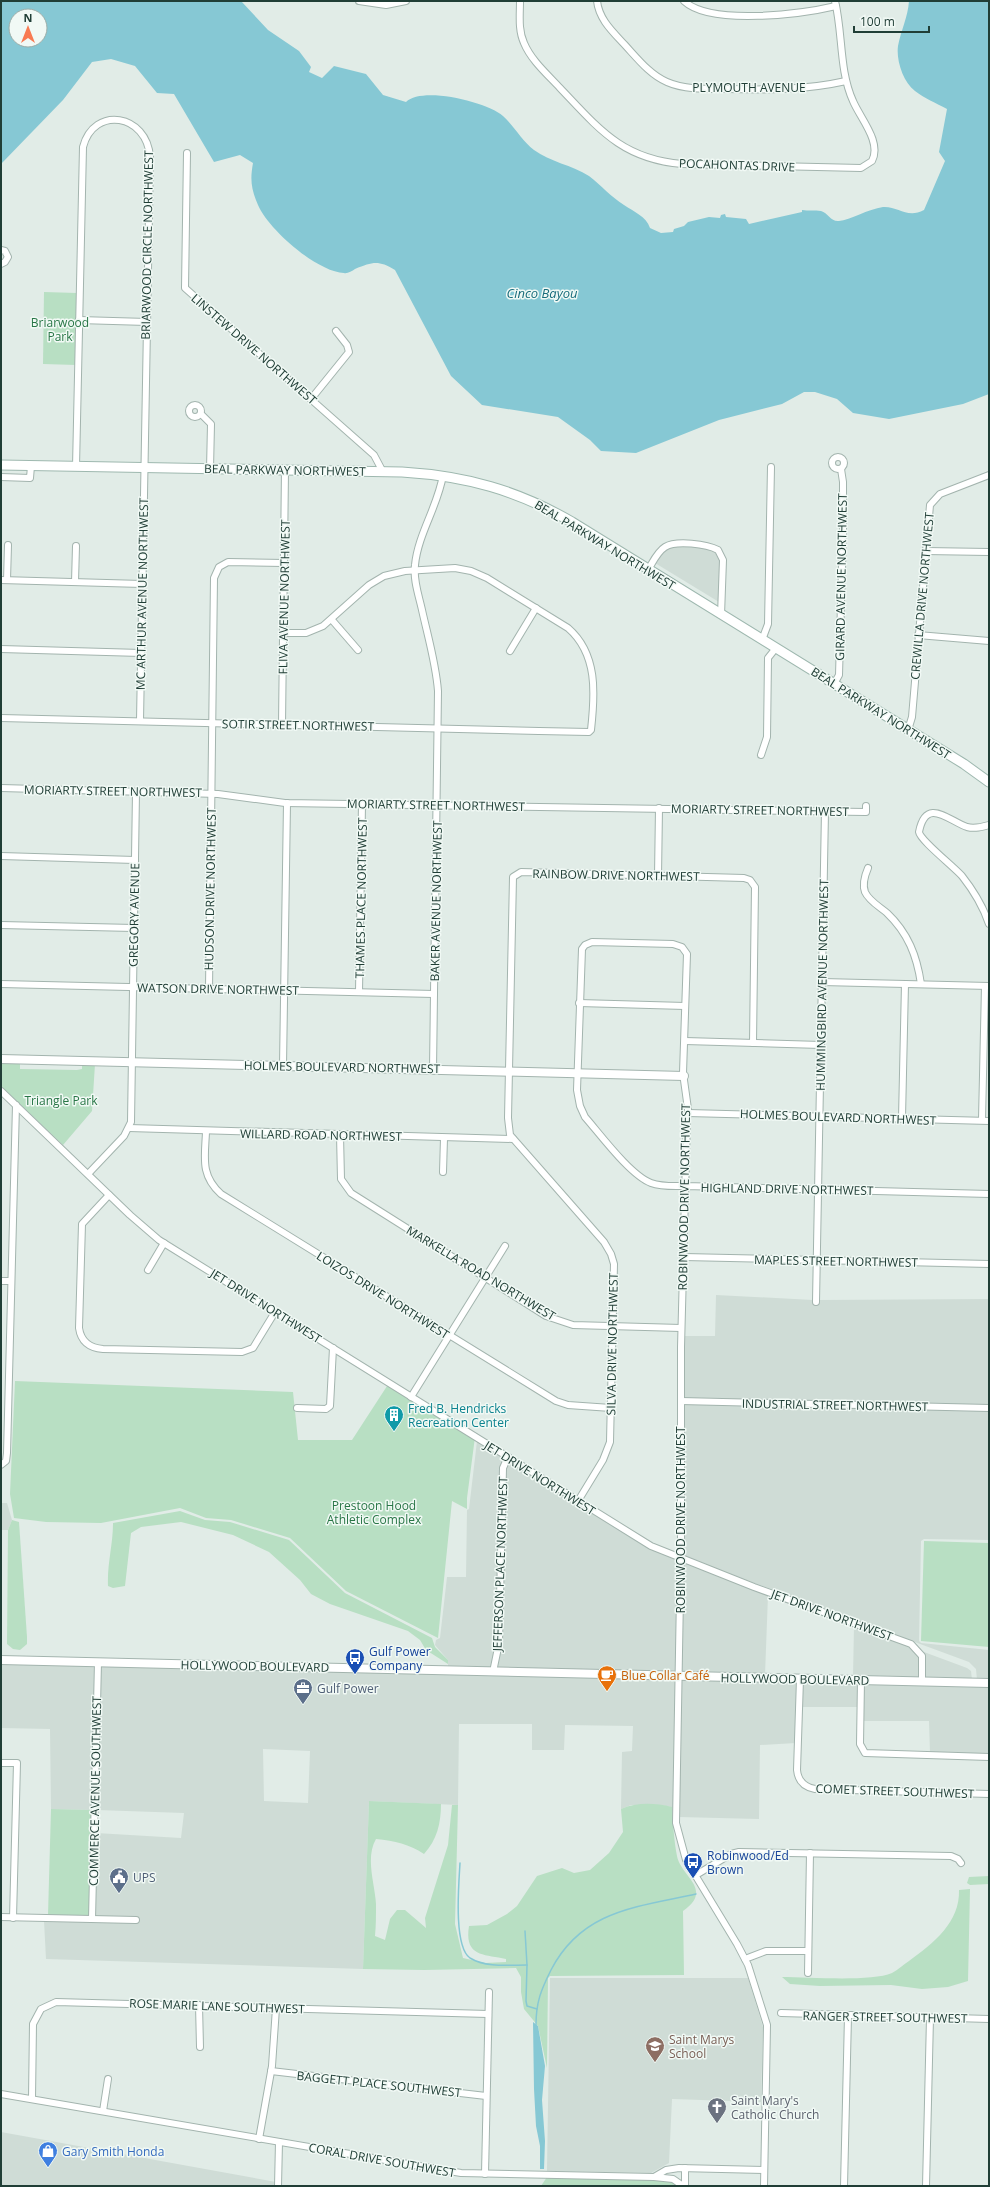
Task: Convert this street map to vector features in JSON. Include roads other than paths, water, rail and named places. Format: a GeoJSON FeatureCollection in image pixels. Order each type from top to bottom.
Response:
{"type":"FeatureCollection","features":[{"type":"Feature","properties":{"kind":"main road","name":"BEAL PARKWAY NORTHWEST"},"geometry":{"type":"LineString","coordinates":[[1,465],[383,472],[443,475],[481,483],[530,501],[558,514],[908,730],[989,782]]}},
{"type":"Feature","properties":{"kind":"street"},"geometry":{"type":"LineString","coordinates":[[359,1],[386,5],[406,1]]}},
{"type":"Feature","properties":{"kind":"street","name":"POCAHONTAS DRIVE"},"geometry":{"type":"LineString","coordinates":[[520,1],[520,26],[522,38],[529,53],[596,125],[612,140],[635,154],[658,161],[724,166],[852,168],[865,166],[874,156],[875,146],[853,102],[846,81],[836,4]]}},
{"type":"Feature","properties":{"kind":"street","name":"PLYMOUTH AVENUE"},"geometry":{"type":"LineString","coordinates":[[597,1],[604,22],[652,72],[671,84],[706,89],[761,90],[797,89],[846,81]]}},
{"type":"Feature","properties":{"kind":"street"},"geometry":{"type":"LineString","coordinates":[[684,1],[700,11],[713,14],[792,15],[836,4]]}},
{"type":"Feature","properties":{"kind":"street","name":"BRIARWOOD CIRCLE NORTHWEST"},"geometry":{"type":"LineString","coordinates":[[76,466],[78,320],[83,147],[86,138],[94,128],[102,123],[114,120],[125,121],[137,127],[146,140],[149,152],[144,468]]}},
{"type":"Feature","properties":{"kind":"street","name":"LINSTEW DRIVE NORTHWEST"},"geometry":{"type":"LineString","coordinates":[[186,154],[184,286],[374,455],[383,472]]}},
{"type":"Feature","properties":{"kind":"street"},"geometry":{"type":"LineString","coordinates":[[1,250],[5,252],[8,257],[5,262],[1,264]]}},
{"type":"Feature","properties":{"kind":"street"},"geometry":{"type":"LineString","coordinates":[[78,320],[147,322]]}},
{"type":"Feature","properties":{"kind":"street"},"geometry":{"type":"LineString","coordinates":[[311,399],[349,352],[347,345],[336,331]]}},
{"type":"Feature","properties":{"kind":"street"},"geometry":{"type":"LineString","coordinates":[[201,414],[211,424],[210,469]]}},
{"type":"Feature","properties":{"kind":"street"},"geometry":{"type":"LineString","coordinates":[[1,477],[30,478],[31,466]]}},
{"type":"Feature","properties":{"kind":"street"},"geometry":{"type":"LineString","coordinates":[[762,640],[768,624],[771,467]]}},
{"type":"Feature","properties":{"kind":"street","name":"MC ARTHUR AVENUE NORTHWEST"},"geometry":{"type":"LineString","coordinates":[[140,721],[144,468]]}},
{"type":"Feature","properties":{"kind":"street","name":"GIRARD AVENUE NORTHWEST"},"geometry":{"type":"LineString","coordinates":[[834,684],[839,675],[843,526],[841,469]]}},
{"type":"Feature","properties":{"kind":"street","name":"FLIVA AVENUE NORTHWEST"},"geometry":{"type":"LineString","coordinates":[[282,724],[285,470]]}},
{"type":"Feature","properties":{"kind":"street","name":"BAKER AVENUE NORTHWEST"},"geometry":{"type":"LineString","coordinates":[[433,1070],[438,805],[437,680],[415,570],[421,538],[441,488],[443,475]]}},
{"type":"Feature","properties":{"kind":"street","name":"CREWILLA DRIVE NORTHWEST"},"geometry":{"type":"LineString","coordinates":[[908,730],[912,717],[929,510],[935,498],[949,490],[989,475]]}},
{"type":"Feature","properties":{"kind":"street"},"geometry":{"type":"LineString","coordinates":[[648,570],[660,551],[667,546],[700,544],[718,550],[723,560],[722,615]]}},
{"type":"Feature","properties":{"kind":"street"},"geometry":{"type":"LineString","coordinates":[[8,545],[4,580],[142,584]]}},
{"type":"Feature","properties":{"kind":"street"},"geometry":{"type":"LineString","coordinates":[[75,582],[76,546]]}},
{"type":"Feature","properties":{"kind":"street"},"geometry":{"type":"LineString","coordinates":[[925,551],[989,552]]}},
{"type":"Feature","properties":{"kind":"street","name":"HUDSON DRIVE NORTHWEST"},"geometry":{"type":"LineString","coordinates":[[208,990],[216,573],[219,567],[228,562],[284,562]]}},
{"type":"Feature","properties":{"kind":"street"},"geometry":{"type":"LineString","coordinates":[[283,633],[311,631],[332,620],[377,579],[391,573],[455,568],[471,570],[536,608],[510,651]]}},
{"type":"Feature","properties":{"kind":"street","name":"SOTIR STREET NORTHWEST"},"geometry":{"type":"LineString","coordinates":[[1,718],[589,732],[592,727],[593,676],[587,652],[579,638],[568,628],[536,608]]}},
{"type":"Feature","properties":{"kind":"street"},"geometry":{"type":"LineString","coordinates":[[332,620],[358,650]]}},
{"type":"Feature","properties":{"kind":"street"},"geometry":{"type":"LineString","coordinates":[[918,635],[989,641]]}},
{"type":"Feature","properties":{"kind":"street"},"geometry":{"type":"LineString","coordinates":[[761,755],[767,737],[768,658],[776,648]]}},
{"type":"Feature","properties":{"kind":"street"},"geometry":{"type":"LineString","coordinates":[[1,649],[141,652]]}},
{"type":"Feature","properties":{"kind":"street","name":"MORIARTY STREET NORTHWEST"},"geometry":{"type":"LineString","coordinates":[[1,788],[212,794],[287,803],[866,812],[866,806]]}},
{"type":"Feature","properties":{"kind":"street","name":"GREGORY AVENUE"},"geometry":{"type":"LineString","coordinates":[[129,1128],[131,1116],[136,792]]}},
{"type":"Feature","properties":{"kind":"street"},"geometry":{"type":"LineString","coordinates":[[283,1066],[287,803]]}},
{"type":"Feature","properties":{"kind":"street","name":"THAMES PLACE NORTHWEST"},"geometry":{"type":"LineString","coordinates":[[359,992],[362,804]]}},
{"type":"Feature","properties":{"kind":"street"},"geometry":{"type":"LineString","coordinates":[[658,876],[659,808]]}},
{"type":"Feature","properties":{"kind":"street","name":"HUMMINGBIRD AVENUE NORTHWEST"},"geometry":{"type":"LineString","coordinates":[[816,1302],[825,811]]}},
{"type":"Feature","properties":{"kind":"street"},"geometry":{"type":"LineString","coordinates":[[989,825],[967,827],[943,813],[935,812],[925,818],[919,832],[923,840],[937,850],[962,875],[976,897],[989,924]]}},
{"type":"Feature","properties":{"kind":"street"},"geometry":{"type":"LineString","coordinates":[[1,856],[135,860]]}},
{"type":"Feature","properties":{"kind":"street"},"geometry":{"type":"LineString","coordinates":[[868,868],[864,890],[868,897],[893,919],[906,935],[916,959],[921,984]]}},
{"type":"Feature","properties":{"kind":"street","name":"RAINBOW DRIVE NORTHWEST"},"geometry":{"type":"LineString","coordinates":[[509,1072],[513,877],[521,872],[744,878],[754,884],[753,1043]]}},
{"type":"Feature","properties":{"kind":"street"},"geometry":{"type":"LineString","coordinates":[[1,925],[134,928]]}},
{"type":"Feature","properties":{"kind":"street","name":"ROBINWOOD DRIVE NORTHWEST"},"geometry":{"type":"LineString","coordinates":[[578,1074],[581,953],[585,945],[592,942],[673,944],[682,947],[687,954],[684,1076],[688,1113],[681,1328],[681,1559],[676,1823],[686,1860],[745,1959],[767,2025],[764,2186]]}},
{"type":"Feature","properties":{"kind":"street"},"geometry":{"type":"LineString","coordinates":[[822,982],[987,986],[982,1120]]}},
{"type":"Feature","properties":{"kind":"street","name":"WATSON DRIVE NORTHWEST"},"geometry":{"type":"LineString","coordinates":[[1,984],[208,990],[434,994]]}},
{"type":"Feature","properties":{"kind":"street"},"geometry":{"type":"LineString","coordinates":[[902,1118],[905,984]]}},
{"type":"Feature","properties":{"kind":"street"},"geometry":{"type":"LineString","coordinates":[[579,1003],[685,1006]]}},
{"type":"Feature","properties":{"kind":"street"},"geometry":{"type":"LineString","coordinates":[[684,1041],[821,1045]]}},
{"type":"Feature","properties":{"kind":"street","name":"HOLMES BOULEVARD NORTHWEST"},"geometry":{"type":"LineString","coordinates":[[1,1059],[684,1076]]}},
{"type":"Feature","properties":{"kind":"street","name":"SILVA DRIVE NORTHWEST"},"geometry":{"type":"LineString","coordinates":[[509,1072],[508,1118],[510,1135],[608,1247],[614,1264],[610,1442],[607,1452],[578,1501]]}},
{"type":"Feature","properties":{"kind":"street","name":"HIGHLAND DRIVE NORTHWEST"},"geometry":{"type":"LineString","coordinates":[[578,1074],[578,1097],[582,1111],[633,1172],[652,1183],[685,1186],[989,1194]]}},
{"type":"Feature","properties":{"kind":"street","name":"JET DRIVE NORTHWEST"},"geometry":{"type":"LineString","coordinates":[[1,1091],[109,1195],[147,1230],[164,1243],[645,1543],[681,1559],[911,1644],[922,1656],[922,1682]]}},
{"type":"Feature","properties":{"kind":"street"},"geometry":{"type":"LineString","coordinates":[[3,1464],[7,1453],[16,1105]]}},
{"type":"Feature","properties":{"kind":"street","name":"HOLMES BOULEVARD NORTHWEST"},"geometry":{"type":"LineString","coordinates":[[688,1113],[989,1121]]}},
{"type":"Feature","properties":{"kind":"street"},"geometry":{"type":"LineString","coordinates":[[88,1174],[124,1136],[129,1128]]}},
{"type":"Feature","properties":{"kind":"street","name":"WILLARD ROAD NORTHWEST"},"geometry":{"type":"LineString","coordinates":[[129,1128],[206,1132],[513,1139]]}},
{"type":"Feature","properties":{"kind":"street","name":"LOIZOS DRIVE NORTHWEST"},"geometry":{"type":"LineString","coordinates":[[206,1132],[205,1168],[209,1182],[221,1194],[556,1401],[580,1407],[611,1408]]}},
{"type":"Feature","properties":{"kind":"street","name":"MARKELLA ROAD NORTHWEST"},"geometry":{"type":"LineString","coordinates":[[340,1135],[341,1179],[351,1193],[552,1319],[573,1325],[681,1328]]}},
{"type":"Feature","properties":{"kind":"street"},"geometry":{"type":"LineString","coordinates":[[443,1172],[444,1138]]}},
{"type":"Feature","properties":{"kind":"street"},"geometry":{"type":"LineString","coordinates":[[109,1195],[82,1224],[79,1328],[81,1338],[89,1346],[103,1349],[242,1352],[253,1348],[275,1312]]}},
{"type":"Feature","properties":{"kind":"street"},"geometry":{"type":"LineString","coordinates":[[148,1270],[164,1243]]}},
{"type":"Feature","properties":{"kind":"street"},"geometry":{"type":"LineString","coordinates":[[411,1397],[505,1246]]}},
{"type":"Feature","properties":{"kind":"street","name":"MAPLES STREET NORTHWEST"},"geometry":{"type":"LineString","coordinates":[[684,1257],[989,1264]]}},
{"type":"Feature","properties":{"kind":"street"},"geometry":{"type":"LineString","coordinates":[[1,1281],[11,1281]]}},
{"type":"Feature","properties":{"kind":"street"},"geometry":{"type":"LineString","coordinates":[[297,1408],[326,1409],[330,1406],[333,1348]]}},
{"type":"Feature","properties":{"kind":"street","name":"INDUSTRIAL STREET NORTHWEST"},"geometry":{"type":"LineString","coordinates":[[681,1401],[989,1408]]}},
{"type":"Feature","properties":{"kind":"street","name":"JEFFERSON PLACE NORTHWEST"},"geometry":{"type":"LineString","coordinates":[[493,1672],[499,1643],[503,1468],[508,1457]]}},
{"type":"Feature","properties":{"kind":"street","name":"HOLLYWOOD BOULEVARD"},"geometry":{"type":"LineString","coordinates":[[1,1660],[989,1683]]}},
{"type":"Feature","properties":{"kind":"street","name":"COMMERCE AVENUE SOUTHWEST"},"geometry":{"type":"LineString","coordinates":[[92,1920],[98,1662]]}},
{"type":"Feature","properties":{"kind":"street","name":"COMET STREET SOUTHWEST"},"geometry":{"type":"LineString","coordinates":[[800,1679],[797,1770],[798,1778],[803,1784],[815,1789],[989,1794]]}},
{"type":"Feature","properties":{"kind":"street"},"geometry":{"type":"LineString","coordinates":[[861,1680],[860,1744],[865,1752],[989,1757]]}},
{"type":"Feature","properties":{"kind":"street"},"geometry":{"type":"LineString","coordinates":[[1,1763],[17,1763],[13,1918]]}},
{"type":"Feature","properties":{"kind":"street"},"geometry":{"type":"LineString","coordinates":[[696,1875],[735,1852],[951,1856],[958,1859],[961,1863]]}},
{"type":"Feature","properties":{"kind":"street"},"geometry":{"type":"LineString","coordinates":[[808,1973],[810,1853]]}},
{"type":"Feature","properties":{"kind":"street"},"geometry":{"type":"LineString","coordinates":[[1,1917],[136,1920]]}},
{"type":"Feature","properties":{"kind":"street"},"geometry":{"type":"LineString","coordinates":[[745,1959],[766,1951],[808,1951]]}},
{"type":"Feature","properties":{"kind":"street"},"geometry":{"type":"LineString","coordinates":[[485,2174],[489,1992]]}},
{"type":"Feature","properties":{"kind":"street","name":"ROSE MARIE LANE SOUTHWEST"},"geometry":{"type":"LineString","coordinates":[[32,2099],[33,2024],[37,2014],[44,2006],[56,2002],[488,2014]]}},
{"type":"Feature","properties":{"kind":"street"},"geometry":{"type":"LineString","coordinates":[[200,2005],[200,2047]]}},
{"type":"Feature","properties":{"kind":"street"},"geometry":{"type":"LineString","coordinates":[[259,2139],[271,2071],[276,2008]]}},
{"type":"Feature","properties":{"kind":"street","name":"RANGER STREET SOUTHWEST"},"geometry":{"type":"LineString","coordinates":[[781,2014],[989,2019]]}},
{"type":"Feature","properties":{"kind":"street"},"geometry":{"type":"LineString","coordinates":[[844,2186],[848,2016]]}},
{"type":"Feature","properties":{"kind":"street"},"geometry":{"type":"LineString","coordinates":[[926,2186],[930,2018]]}},
{"type":"Feature","properties":{"kind":"street","name":"BAGGETT PLACE SOUTHWEST"},"geometry":{"type":"LineString","coordinates":[[271,2071],[486,2096]]}},
{"type":"Feature","properties":{"kind":"street"},"geometry":{"type":"LineString","coordinates":[[103,2111],[108,2079]]}},
{"type":"Feature","properties":{"kind":"street","name":"CORAL DRIVE SOUTHWEST"},"geometry":{"type":"LineString","coordinates":[[1,2094],[442,2171],[485,2174],[654,2177],[666,2170],[685,2168],[764,2170]]}},
{"type":"Feature","properties":{"kind":"street"},"geometry":{"type":"LineString","coordinates":[[278,2186],[279,2142]]}},
{"type":"Feature","properties":{"kind":"street"},"geometry":{"type":"LineString","coordinates":[[684,2186],[685,2168]]}},
{"type":"Feature","properties":{"kind":"street"},"geometry":{"type":"LineString","coordinates":[[654,2177],[674,2179],[684,2186]]}},
{"type":"Feature","properties":{"kind":"water","name":"Cinco Bayou"},"geometry":{"type":"Polygon","coordinates":[[[1,1],[241,1],[268,30],[299,51],[311,67],[309,72],[322,78],[334,66],[366,74],[383,95],[406,102],[414,97],[426,95],[440,96],[469,101],[495,111],[507,120],[534,150],[547,158],[589,176],[619,202],[643,217],[650,228],[661,233],[673,232],[674,229],[684,226],[688,222],[709,217],[720,218],[721,215],[725,214],[726,217],[746,219],[749,224],[802,212],[802,210],[821,211],[832,219],[839,221],[883,207],[893,208],[908,213],[924,210],[945,161],[939,152],[947,109],[915,91],[907,82],[899,64],[898,46],[909,1],[989,1],[989,394],[963,404],[889,419],[853,413],[837,399],[815,392],[804,392],[782,404],[719,420],[636,453],[601,451],[590,440],[558,417],[482,405],[451,376],[395,270],[380,263],[375,263],[347,273],[333,271],[295,248],[272,226],[263,215],[258,205],[252,184],[253,163],[240,155],[214,162],[174,94],[157,93],[135,66],[111,59],[92,62],[63,100],[1,164],[1,1]]]}},
{"type":"Feature","properties":{"kind":"water"},"geometry":{"type":"Polygon","coordinates":[[[533,2022],[538,2026],[545,2066],[542,2100],[545,2141],[544,2169],[540,2169],[540,2146],[536,2126],[533,2022]]]}},
{"type":"Feature","properties":{"kind":"waterway"},"geometry":{"type":"LineString","coordinates":[[460,1863],[458,1913],[461,1941],[465,1951],[470,1958],[490,1965],[527,1965]]}},
{"type":"Feature","properties":{"kind":"waterway"},"geometry":{"type":"LineString","coordinates":[[536,2025],[538,2003],[547,1977],[564,1950],[578,1935],[595,1923],[613,1914],[632,1908],[696,1894]]}},
{"type":"Feature","properties":{"kind":"waterway"},"geometry":{"type":"LineString","coordinates":[[525,1931],[527,1965],[526,2001],[527,2006],[537,2009]]}},
{"type":"Feature","properties":{"kind":"place","name":"Fred B. Hendricks Recreation Center"},"geometry":{"type":"Point","coordinates":[394,1432]}},
{"type":"Feature","properties":{"kind":"place","name":"Gulf Power Company"},"geometry":{"type":"Point","coordinates":[355,1675]}},
{"type":"Feature","properties":{"kind":"place","name":"Blue Collar Café"},"geometry":{"type":"Point","coordinates":[607,1692]}},
{"type":"Feature","properties":{"kind":"place","name":"Gulf Power"},"geometry":{"type":"Point","coordinates":[303,1705]}},
{"type":"Feature","properties":{"kind":"place","name":"Robinwood/Ed Brown"},"geometry":{"type":"Point","coordinates":[693,1879]}},
{"type":"Feature","properties":{"kind":"place","name":"UPS"},"geometry":{"type":"Point","coordinates":[119,1894]}},
{"type":"Feature","properties":{"kind":"place","name":"Saint Marys School"},"geometry":{"type":"Point","coordinates":[655,2063]}},
{"type":"Feature","properties":{"kind":"place","name":"Saint Mary's Catholic Church"},"geometry":{"type":"Point","coordinates":[717,2124]}},
{"type":"Feature","properties":{"kind":"place","name":"Gary Smith Honda"},"geometry":{"type":"Point","coordinates":[48,2168]}},
{"type":"Feature","properties":{"kind":"park label","name":"Briarwood Park"},"geometry":{"type":"Point","coordinates":[60,329]}},
{"type":"Feature","properties":{"kind":"park label","name":"Triangle Park"},"geometry":{"type":"Point","coordinates":[61,1100]}},
{"type":"Feature","properties":{"kind":"park label","name":"Prestoon Hood Athletic Complex"},"geometry":{"type":"Point","coordinates":[374,1512]}}]}
